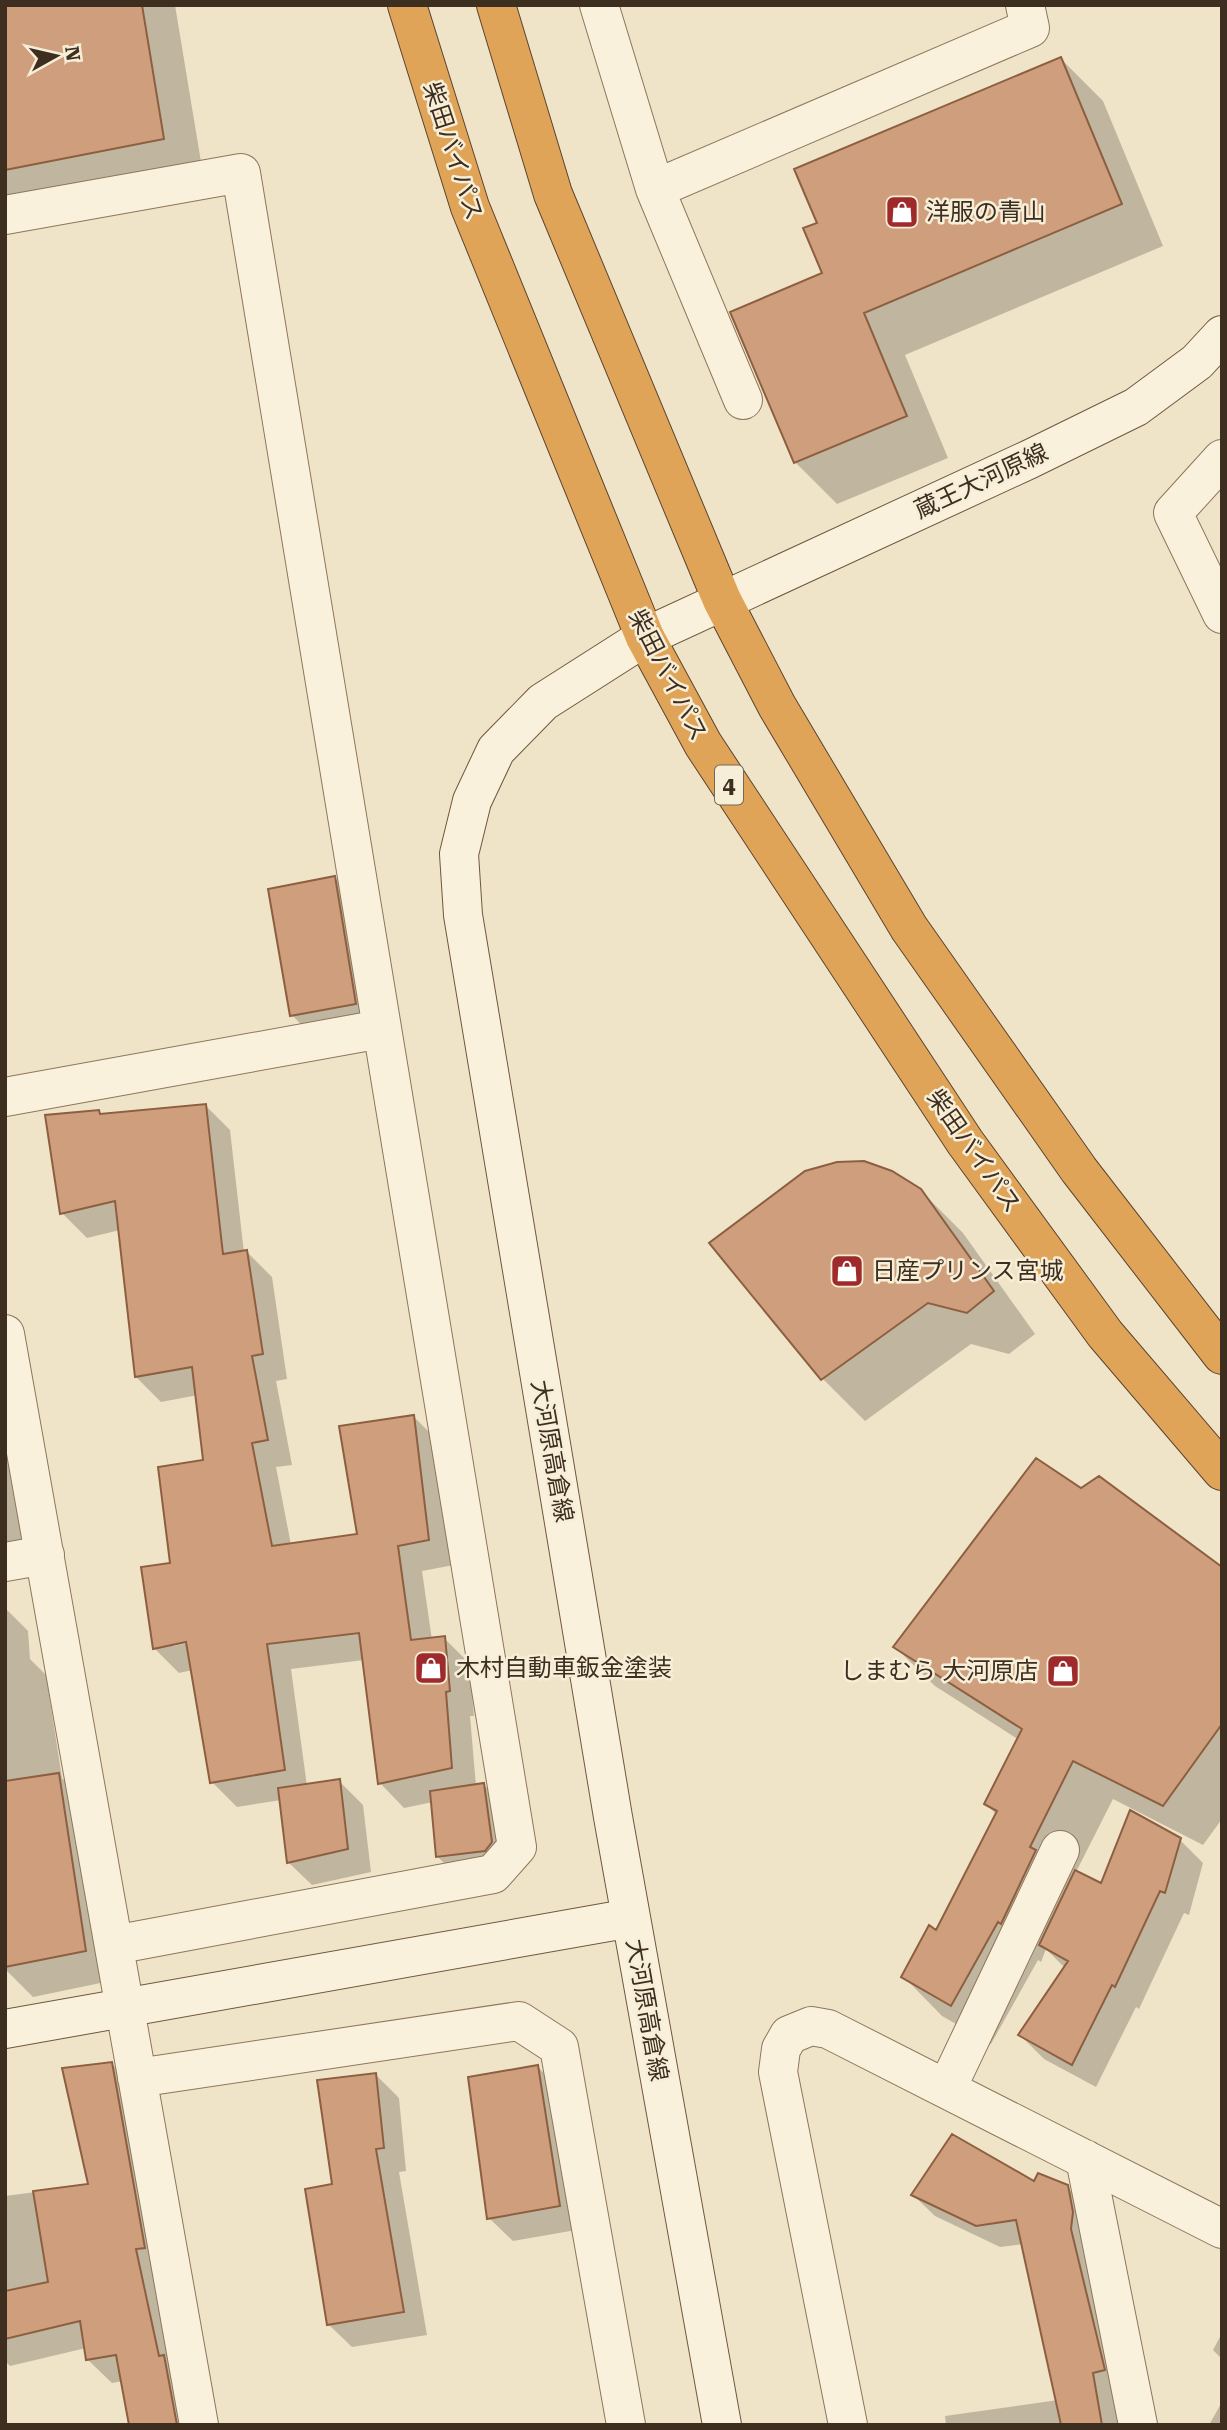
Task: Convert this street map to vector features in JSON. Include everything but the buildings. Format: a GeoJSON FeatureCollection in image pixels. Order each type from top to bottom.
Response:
{"type":"FeatureCollection","features":[{"type":"Feature","properties":{"kind":"highway","name":"柴田バイパス"},"geometry":{"type":"LineString","coordinates":[[407,5],[470,207],[645,637],[710,757],[965,1142],[1105,1334],[1222,1471]]}},
{"type":"Feature","properties":{"kind":"highway"},"geometry":{"type":"LineString","coordinates":[[496,5],[553,194],[722,600],[777,706],[909,929],[1079,1170],[1222,1355]]}},
{"type":"Feature","properties":{"kind":"street"},"geometry":{"type":"LineString","coordinates":[[599,5],[655,189],[743,400]]}},
{"type":"Feature","properties":{"kind":"street"},"geometry":{"type":"LineString","coordinates":[[655,189],[1031,28],[1025,5]]}},
{"type":"Feature","properties":{"kind":"street"},"geometry":{"type":"LineString","coordinates":[[5,215],[241,173],[517,1847],[493,1874],[114,1945]]}},
{"type":"Feature","properties":{"kind":"street","name":"蔵王大河原線"},"geometry":{"type":"LineString","coordinates":[[722,600],[1030,459],[1136,407],[1197,362],[1222,335]]}},
{"type":"Feature","properties":{"kind":"street"},"geometry":{"type":"LineString","coordinates":[[1222,459],[1173,513],[1222,614]]}},
{"type":"Feature","properties":{"kind":"street","name":"大河原高倉線"},"geometry":{"type":"LineString","coordinates":[[722,600],[645,637],[543,702],[496,750],[472,801],[459,854],[463,915],[631,1917],[722,2425]]}},
{"type":"Feature","properties":{"kind":"street"},"geometry":{"type":"LineString","coordinates":[[5,1097],[381,1029]]}},
{"type":"Feature","properties":{"kind":"street"},"geometry":{"type":"LineString","coordinates":[[5,1334],[199,2425]]}},
{"type":"Feature","properties":{"kind":"street"},"geometry":{"type":"LineString","coordinates":[[5,1562],[45,1555]]}},
{"type":"Feature","properties":{"kind":"street"},"geometry":{"type":"LineString","coordinates":[[947,2088],[1060,1850]]}},
{"type":"Feature","properties":{"kind":"street"},"geometry":{"type":"LineString","coordinates":[[5,2029],[631,1917]]}},
{"type":"Feature","properties":{"kind":"street"},"geometry":{"type":"LineString","coordinates":[[137,2078],[519,2021],[559,2047],[626,2425]]}},
{"type":"Feature","properties":{"kind":"street"},"geometry":{"type":"LineString","coordinates":[[848,2425],[778,2072],[781,2049],[789,2035],[811,2026],[828,2029],[1222,2229]]}},
{"type":"Feature","properties":{"kind":"street"},"geometry":{"type":"LineString","coordinates":[[1085,2159],[1138,2425]]}},
{"type":"Feature","properties":{"kind":"place","name":"洋服の青山"},"geometry":{"type":"Point","coordinates":[902,212]}},
{"type":"Feature","properties":{"kind":"place","name":"日産プリンス宮城"},"geometry":{"type":"Point","coordinates":[847,1271]}},
{"type":"Feature","properties":{"kind":"place","name":"木村自動車鈑金塗装"},"geometry":{"type":"Point","coordinates":[431,1668]}},
{"type":"Feature","properties":{"kind":"place","name":"しまむら 大河原店"},"geometry":{"type":"Point","coordinates":[1063,1671]}}]}
